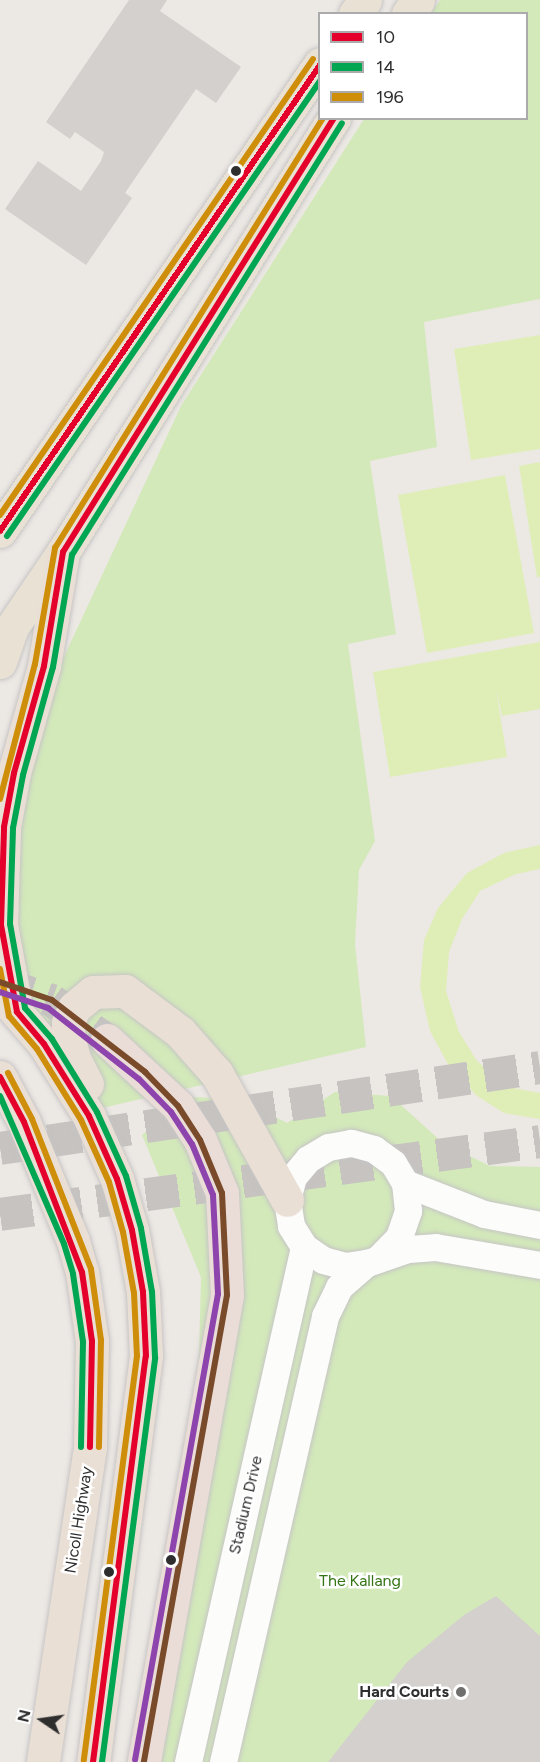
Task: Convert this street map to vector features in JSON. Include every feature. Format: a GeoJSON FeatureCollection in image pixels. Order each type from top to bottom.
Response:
{"type":"FeatureCollection","features":[{"type":"Feature","properties":{"kind":"highway"},"geometry":{"type":"LineString","coordinates":[[63,552],[44,666],[14,773],[4,827],[1,925],[9,1002],[44,1044],[89,1116],[117,1179],[132,1230],[143,1292],[146,1356],[93,1762]]}},
{"type":"Feature","properties":{"kind":"highway"},"geometry":{"type":"LineString","coordinates":[[143,1292],[148,1245],[134,1184],[110,1126],[74,1059],[69,1039],[68,1023],[83,996],[106,989],[125,991],[180,1032],[217,1074],[287,1200]]}},
{"type":"Feature","properties":{"kind":"highway"},"geometry":{"type":"LineString","coordinates":[[106,1040],[178,1107],[200,1140],[222,1193],[227,1295],[144,1762]]}},
{"type":"Feature","properties":{"kind":"highway","name":"Nicoll Highway"},"geometry":{"type":"LineString","coordinates":[[0,1077],[12,1116],[73,1240],[82,1272],[92,1341],[90,1447],[43,1762]]}},
{"type":"Feature","properties":{"kind":"main road"},"geometry":{"type":"LineString","coordinates":[[0,531],[318,67]]}},
{"type":"Feature","properties":{"kind":"main road"},"geometry":{"type":"LineString","coordinates":[[0,662],[6,629],[63,552],[333,120]]}},
{"type":"Feature","properties":{"kind":"street"},"geometry":{"type":"LineString","coordinates":[[540,1225],[484,1214],[405,1183],[384,1156],[351,1143],[328,1147],[308,1158],[293,1177],[287,1200],[291,1226],[304,1247],[334,1263],[373,1260],[435,1247],[540,1265]]}},
{"type":"Feature","properties":{"kind":"street","name":"Stadium Drive"},"geometry":{"type":"LineString","coordinates":[[223,1762],[325,1316],[339,1287],[399,1237],[408,1211],[405,1183]]}},
{"type":"Feature","properties":{"kind":"street","name":"Stadium Drive"},"geometry":{"type":"LineString","coordinates":[[189,1762],[304,1247]]}},
{"type":"Feature","properties":{"kind":"green space"},"geometry":{"type":"Polygon","coordinates":[[[440,0],[540,0],[540,299],[424,322],[437,447],[370,461],[396,634],[348,644],[375,841],[359,870],[355,944],[366,1047],[89,1111],[17,1012],[17,773],[54,678],[181,406],[363,120],[528,120],[528,12],[432,12],[440,0]]]}},
{"type":"Feature","properties":{"kind":"green space"},"geometry":{"type":"Polygon","coordinates":[[[540,335],[540,449],[471,460],[454,349],[540,335]]]}},
{"type":"Feature","properties":{"kind":"green space"},"geometry":{"type":"Polygon","coordinates":[[[540,462],[540,577],[537,577],[519,466],[540,462]]]}},
{"type":"Feature","properties":{"kind":"green space"},"geometry":{"type":"Polygon","coordinates":[[[505,475],[534,633],[427,653],[398,495],[505,475]]]}},
{"type":"Feature","properties":{"kind":"green space"},"geometry":{"type":"Polygon","coordinates":[[[540,642],[540,709],[502,716],[496,690],[507,757],[390,777],[373,672],[540,642]]]}},
{"type":"Feature","properties":{"kind":"green space"},"geometry":{"type":"Polygon","coordinates":[[[540,845],[540,869],[516,874],[480,891],[462,919],[449,952],[446,991],[459,1032],[477,1061],[508,1087],[540,1093],[540,1119],[504,1113],[477,1096],[449,1066],[430,1031],[420,987],[424,940],[438,908],[467,873],[504,853],[540,845]]]}},
{"type":"Feature","properties":{"kind":"green space","name":"The Kallang"},"geometry":{"type":"Polygon","coordinates":[[[335,1092],[391,1096],[443,1143],[490,1166],[540,1167],[540,1762],[143,1762],[196,1475],[201,1277],[142,1135],[194,1097],[242,1100],[287,1123],[335,1092]]]}},
{"type":"Feature","properties":{"kind":"building"},"geometry":{"type":"Polygon","coordinates":[[[129,0],[167,0],[160,11],[241,67],[216,103],[196,89],[125,193],[132,198],[86,265],[5,209],[38,161],[81,191],[101,161],[104,152],[75,132],[70,139],[46,122],[129,0]]]}},
{"type":"Feature","properties":{"kind":"building","name":"Hard Courts"},"geometry":{"type":"Polygon","coordinates":[[[496,1596],[540,1636],[540,1762],[328,1762],[407,1662],[464,1615],[496,1596]]]}},
{"type":"Feature","properties":{"kind":"tunnel"},"geometry":{"type":"LineString","coordinates":[[0,982],[52,1000],[107,1040]]}},
{"type":"Feature","properties":{"kind":"tunnel"},"geometry":{"type":"LineString","coordinates":[[0,1148],[540,1067]]}},
{"type":"Feature","properties":{"kind":"tunnel"},"geometry":{"type":"LineString","coordinates":[[0,1214],[540,1141]]}},
{"type":"Feature","properties":{"kind":"transit line","name":"196"},"geometry":{"type":"LineString","coordinates":[[0,515],[313,59]]}},
{"type":"Feature","properties":{"kind":"transit line","name":"10"},"geometry":{"type":"LineString","coordinates":[[0,531],[318,68]]}},
{"type":"Feature","properties":{"kind":"transit line","name":"14"},"geometry":{"type":"LineString","coordinates":[[7,536],[318,84]]}},
{"type":"Feature","properties":{"kind":"transit line","name":"196"},"geometry":{"type":"LineString","coordinates":[[0,799],[35,664],[55,548],[322,120]]}},
{"type":"Feature","properties":{"kind":"transit line","name":"10"},"geometry":{"type":"LineString","coordinates":[[93,1762],[146,1356],[143,1292],[132,1230],[117,1179],[89,1116],[44,1044],[17,1012],[1,925],[4,827],[14,773],[44,666],[63,552],[333,120]]}},
{"type":"Feature","properties":{"kind":"transit line","name":"14"},"geometry":{"type":"LineString","coordinates":[[102,1762],[155,1357],[152,1292],[141,1228],[126,1176],[97,1112],[52,1039],[25,1008],[10,924],[13,828],[23,775],[53,667],[72,555],[342,123]]}},
{"type":"Feature","properties":{"kind":"transit line","name":"196"},"geometry":{"type":"LineString","coordinates":[[0,969],[9,1016],[37,1049],[81,1120],[109,1182],[123,1232],[134,1293],[137,1356],[84,1761]]}},
{"type":"Feature","properties":{"kind":"transit line"},"geometry":{"type":"LineString","coordinates":[[0,982],[52,1000],[145,1072],[178,1106],[200,1140],[222,1193],[227,1295],[144,1762]]}},
{"type":"Feature","properties":{"kind":"transit line"},"geometry":{"type":"LineString","coordinates":[[0,992],[48,1008],[139,1079],[171,1112],[192,1144],[213,1195],[218,1294],[135,1760]]}},
{"type":"Feature","properties":{"kind":"transit line","name":"196"},"geometry":{"type":"LineString","coordinates":[[8,1073],[32,1119],[91,1269],[101,1340],[99,1447]]}},
{"type":"Feature","properties":{"kind":"transit line","name":"10"},"geometry":{"type":"LineString","coordinates":[[0,1077],[24,1122],[82,1272],[92,1341],[90,1447]]}},
{"type":"Feature","properties":{"kind":"transit line","name":"14"},"geometry":{"type":"LineString","coordinates":[[0,1096],[64,1244],[73,1274],[83,1342],[81,1447]]}},
{"type":"Feature","properties":{"kind":"place","name":"Hard Courts"},"geometry":{"type":"Point","coordinates":[461,1692]}}]}
